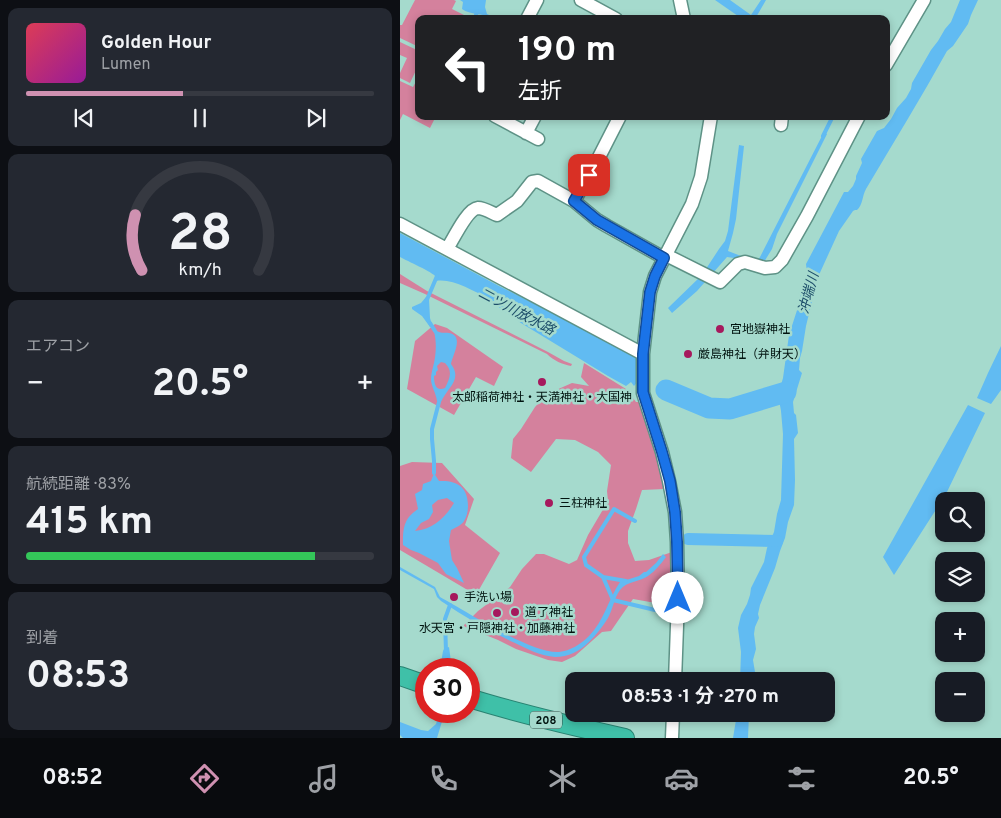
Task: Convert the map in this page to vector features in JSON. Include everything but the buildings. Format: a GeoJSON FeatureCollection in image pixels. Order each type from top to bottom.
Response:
{"type":"FeatureCollection","features":[{"type":"Feature","properties":{"kind":"highway"},"geometry":{"type":"LineString","coordinates":[[400,676],[415,681]]}},
{"type":"Feature","properties":{"kind":"highway","name":"208"},"geometry":{"type":"LineString","coordinates":[[480,701],[556,723],[625,738]]}},
{"type":"Feature","properties":{"kind":"street"},"geometry":{"type":"LineString","coordinates":[[529,15],[537,0]]}},
{"type":"Feature","properties":{"kind":"street"},"geometry":{"type":"LineString","coordinates":[[581,0],[609,15]]}},
{"type":"Feature","properties":{"kind":"street"},"geometry":{"type":"LineString","coordinates":[[680,0],[683,15]]}},
{"type":"Feature","properties":{"kind":"street"},"geometry":{"type":"LineString","coordinates":[[890,58],[924,0]]}},
{"type":"Feature","properties":{"kind":"street"},"geometry":{"type":"LineString","coordinates":[[503,120],[538,139]]}},
{"type":"Feature","properties":{"kind":"street"},"geometry":{"type":"LineString","coordinates":[[526,132],[533,120]]}},
{"type":"Feature","properties":{"kind":"street"},"geometry":{"type":"LineString","coordinates":[[574,201],[618,120]]}},
{"type":"Feature","properties":{"kind":"street"},"geometry":{"type":"LineString","coordinates":[[675,672],[678,589],[675,512],[670,481],[643,392],[643,354],[650,292],[655,276],[697,191],[710,120]]}},
{"type":"Feature","properties":{"kind":"street"},"geometry":{"type":"LineString","coordinates":[[448,249],[471,212],[477,208],[497,215],[517,200],[532,182],[538,181],[574,201],[597,220],[665,257],[720,282],[738,264],[745,262],[765,268],[774,267],[782,260],[807,216],[857,120]]}},
{"type":"Feature","properties":{"kind":"street"},"geometry":{"type":"LineString","coordinates":[[400,224],[643,354]]}},
{"type":"Feature","properties":{"kind":"street"},"geometry":{"type":"LineString","coordinates":[[672,738],[673,722]]}},
{"type":"Feature","properties":{"kind":"shaded area"},"geometry":{"type":"Polygon","coordinates":[[[415,0],[454,0],[456,1],[452,9],[464,15],[415,15],[415,45],[400,38],[400,25],[402,25],[415,0]]]}},
{"type":"Feature","properties":{"kind":"shaded area"},"geometry":{"type":"Polygon","coordinates":[[[400,42],[415,49],[415,72],[410,83],[400,78],[400,73],[407,58],[400,55],[400,42]]]}},
{"type":"Feature","properties":{"kind":"shaded area"},"geometry":{"type":"Polygon","coordinates":[[[400,81],[413,87],[415,83],[415,120],[434,120],[430,128],[403,114],[400,120],[400,81]]]}},
{"type":"Feature","properties":{"kind":"shaded area"},"geometry":{"type":"Polygon","coordinates":[[[400,274],[427,291],[572,364],[571,366],[558,362],[547,354],[400,283],[400,274]]]}},
{"type":"Feature","properties":{"kind":"shaded area"},"geometry":{"type":"Polygon","coordinates":[[[435,324],[447,328],[503,367],[494,386],[476,377],[454,415],[407,389],[415,341],[435,324]]]}},
{"type":"Feature","properties":{"kind":"shaded area"},"geometry":{"type":"Polygon","coordinates":[[[584,363],[626,389],[636,402],[641,402],[665,489],[642,490],[628,531],[628,543],[635,561],[649,560],[672,552],[667,605],[633,599],[611,631],[602,632],[575,656],[562,662],[548,660],[516,649],[463,626],[478,611],[510,587],[522,569],[536,554],[544,554],[569,564],[577,560],[588,535],[608,501],[607,491],[611,465],[598,452],[575,440],[556,439],[531,472],[511,458],[513,439],[535,407],[547,394],[572,383],[589,386],[581,377],[584,363]]]}},
{"type":"Feature","properties":{"kind":"shaded area"},"geometry":{"type":"Polygon","coordinates":[[[412,462],[442,463],[474,499],[465,525],[500,553],[476,595],[400,550],[400,466],[412,462]]]}},
{"type":"Feature","properties":{"kind":"water"},"geometry":{"type":"Polygon","coordinates":[[[460,0],[486,0],[485,7],[489,15],[465,11],[462,9],[463,2],[460,0]]]}},
{"type":"Feature","properties":{"kind":"water"},"geometry":{"type":"Polygon","coordinates":[[[715,0],[730,0],[751,15],[737,15],[715,0]]]}},
{"type":"Feature","properties":{"kind":"water"},"geometry":{"type":"Polygon","coordinates":[[[761,0],[766,0],[757,15],[751,15],[761,0]]]}},
{"type":"Feature","properties":{"kind":"water","name":"沖端川"},"geometry":{"type":"Polygon","coordinates":[[[960,0],[978,0],[968,24],[953,46],[947,51],[866,189],[859,208],[853,211],[839,231],[818,277],[800,358],[799,370],[802,373],[793,402],[798,433],[794,439],[794,505],[775,568],[760,605],[759,618],[754,634],[756,649],[753,660],[755,672],[740,672],[741,652],[738,628],[741,615],[747,604],[751,588],[764,562],[767,548],[774,532],[781,500],[783,434],[779,392],[783,378],[789,335],[800,301],[801,287],[807,273],[806,264],[844,192],[848,192],[853,186],[862,163],[861,159],[877,131],[884,128],[906,98],[912,83],[931,50],[951,22],[960,0]]]}},
{"type":"Feature","properties":{"kind":"water"},"geometry":{"type":"Polygon","coordinates":[[[824,132],[827,134],[764,262],[752,265],[727,257],[697,291],[672,313],[668,308],[702,275],[725,241],[728,231],[739,145],[744,146],[736,219],[728,251],[754,261],[760,257],[824,132]]]}},
{"type":"Feature","properties":{"kind":"water","name":"二ツ川放水路"},"geometry":{"type":"Polygon","coordinates":[[[400,233],[499,286],[638,356],[639,380],[634,386],[631,382],[626,386],[521,323],[488,298],[456,283],[436,281],[436,277],[430,272],[400,257],[400,233]]]}},
{"type":"Feature","properties":{"kind":"water"},"geometry":{"type":"Polygon","coordinates":[[[426,297],[429,299],[432,325],[430,327],[422,316],[412,309],[412,307],[421,303],[426,297]]]}},
{"type":"Feature","properties":{"kind":"water"},"geometry":{"type":"Polygon","coordinates":[[[434,332],[454,335],[457,342],[451,364],[455,379],[441,402],[437,401],[431,382],[436,349],[434,332]],[[441,362],[437,366],[438,370],[434,376],[435,384],[439,389],[445,388],[449,378],[450,372],[445,363],[441,362]]]}},
{"type":"Feature","properties":{"kind":"water"},"geometry":{"type":"Polygon","coordinates":[[[1001,346],[1001,390],[991,404],[977,398],[1001,346]]]}},
{"type":"Feature","properties":{"kind":"water"},"geometry":{"type":"Polygon","coordinates":[[[968,405],[985,413],[947,492],[935,492],[935,511],[894,575],[883,557],[968,405]]]}},
{"type":"Feature","properties":{"kind":"water"},"geometry":{"type":"Polygon","coordinates":[[[434,473],[439,481],[456,483],[464,489],[466,494],[468,511],[466,518],[462,524],[451,530],[449,541],[452,560],[464,583],[446,574],[438,563],[403,545],[405,525],[409,517],[418,509],[415,494],[422,490],[423,484],[431,481],[434,473]],[[447,498],[438,500],[432,505],[433,512],[429,519],[421,523],[415,531],[427,528],[438,522],[454,503],[447,498]]]}},
{"type":"Feature","properties":{"kind":"water"},"geometry":{"type":"Polygon","coordinates":[[[663,554],[666,557],[651,574],[626,585],[620,590],[608,618],[589,642],[574,653],[560,657],[534,652],[486,629],[441,601],[434,589],[400,570],[400,567],[435,587],[440,597],[516,639],[547,651],[559,652],[571,649],[579,644],[594,630],[620,582],[646,572],[663,554]]]}},
{"type":"Feature","properties":{"kind":"water"},"geometry":{"type":"Polygon","coordinates":[[[449,647],[450,658],[442,658],[444,649],[449,647]]]}},
{"type":"Feature","properties":{"kind":"water"},"geometry":{"type":"Polygon","coordinates":[[[400,722],[428,731],[436,724],[442,723],[437,738],[403,738],[400,735],[400,722]]]}},
{"type":"Feature","properties":{"kind":"water"},"geometry":{"type":"Polygon","coordinates":[[[736,722],[749,722],[748,738],[733,738],[736,722]]]}},
{"type":"Feature","properties":{"kind":"waterway"},"geometry":{"type":"LineString","coordinates":[[476,15],[477,11]]}},
{"type":"Feature","properties":{"kind":"waterway"},"geometry":{"type":"LineString","coordinates":[[823,136],[831,120]]}},
{"type":"Feature","properties":{"kind":"waterway"},"geometry":{"type":"LineString","coordinates":[[426,302],[437,276]]}},
{"type":"Feature","properties":{"kind":"waterway"},"geometry":{"type":"LineString","coordinates":[[430,323],[435,331]]}},
{"type":"Feature","properties":{"kind":"waterway","name":"二ツ川放水路"},"geometry":{"type":"LineString","coordinates":[[666,390],[709,408],[730,409],[786,392]]}},
{"type":"Feature","properties":{"kind":"waterway"},"geometry":{"type":"LineString","coordinates":[[434,473],[432,429],[439,402]]}},
{"type":"Feature","properties":{"kind":"waterway"},"geometry":{"type":"LineString","coordinates":[[603,577],[586,565],[584,557],[614,509],[635,521]]}},
{"type":"Feature","properties":{"kind":"waterway"},"geometry":{"type":"LineString","coordinates":[[688,539],[777,541]]}},
{"type":"Feature","properties":{"kind":"waterway"},"geometry":{"type":"LineString","coordinates":[[613,601],[603,577],[626,581]]}},
{"type":"Feature","properties":{"kind":"waterway"},"geometry":{"type":"LineString","coordinates":[[613,600],[655,610]]}},
{"type":"Feature","properties":{"kind":"waterway"},"geometry":{"type":"LineString","coordinates":[[446,652],[445,619],[450,605]]}},
{"type":"Feature","properties":{"kind":"place","name":"宮地嶽神社"},"geometry":{"type":"Point","coordinates":[720,329]}},
{"type":"Feature","properties":{"kind":"place","name":"厳島神社（弁財天）"},"geometry":{"type":"Point","coordinates":[688,354]}},
{"type":"Feature","properties":{"kind":"place","name":"太郎稲荷神社・天満神社・大国神"},"geometry":{"type":"Point","coordinates":[542,382]}},
{"type":"Feature","properties":{"kind":"place","name":"三柱神社"},"geometry":{"type":"Point","coordinates":[549,503]}},
{"type":"Feature","properties":{"kind":"place","name":"手洗い場"},"geometry":{"type":"Point","coordinates":[454,597]}},
{"type":"Feature","properties":{"kind":"place","name":"道了神社"},"geometry":{"type":"Point","coordinates":[515,612]}},
{"type":"Feature","properties":{"kind":"place","name":"水天宮・戸隠神社・加藤神社"},"geometry":{"type":"Point","coordinates":[497,613]}},
{"type":"Feature","properties":{"kind":"route"},"geometry":{"type":"LineString","coordinates":[[589,175],[574,201],[597,220],[664,258],[650,292],[643,354],[643,392],[670,481],[675,512],[678,598]]}}]}
